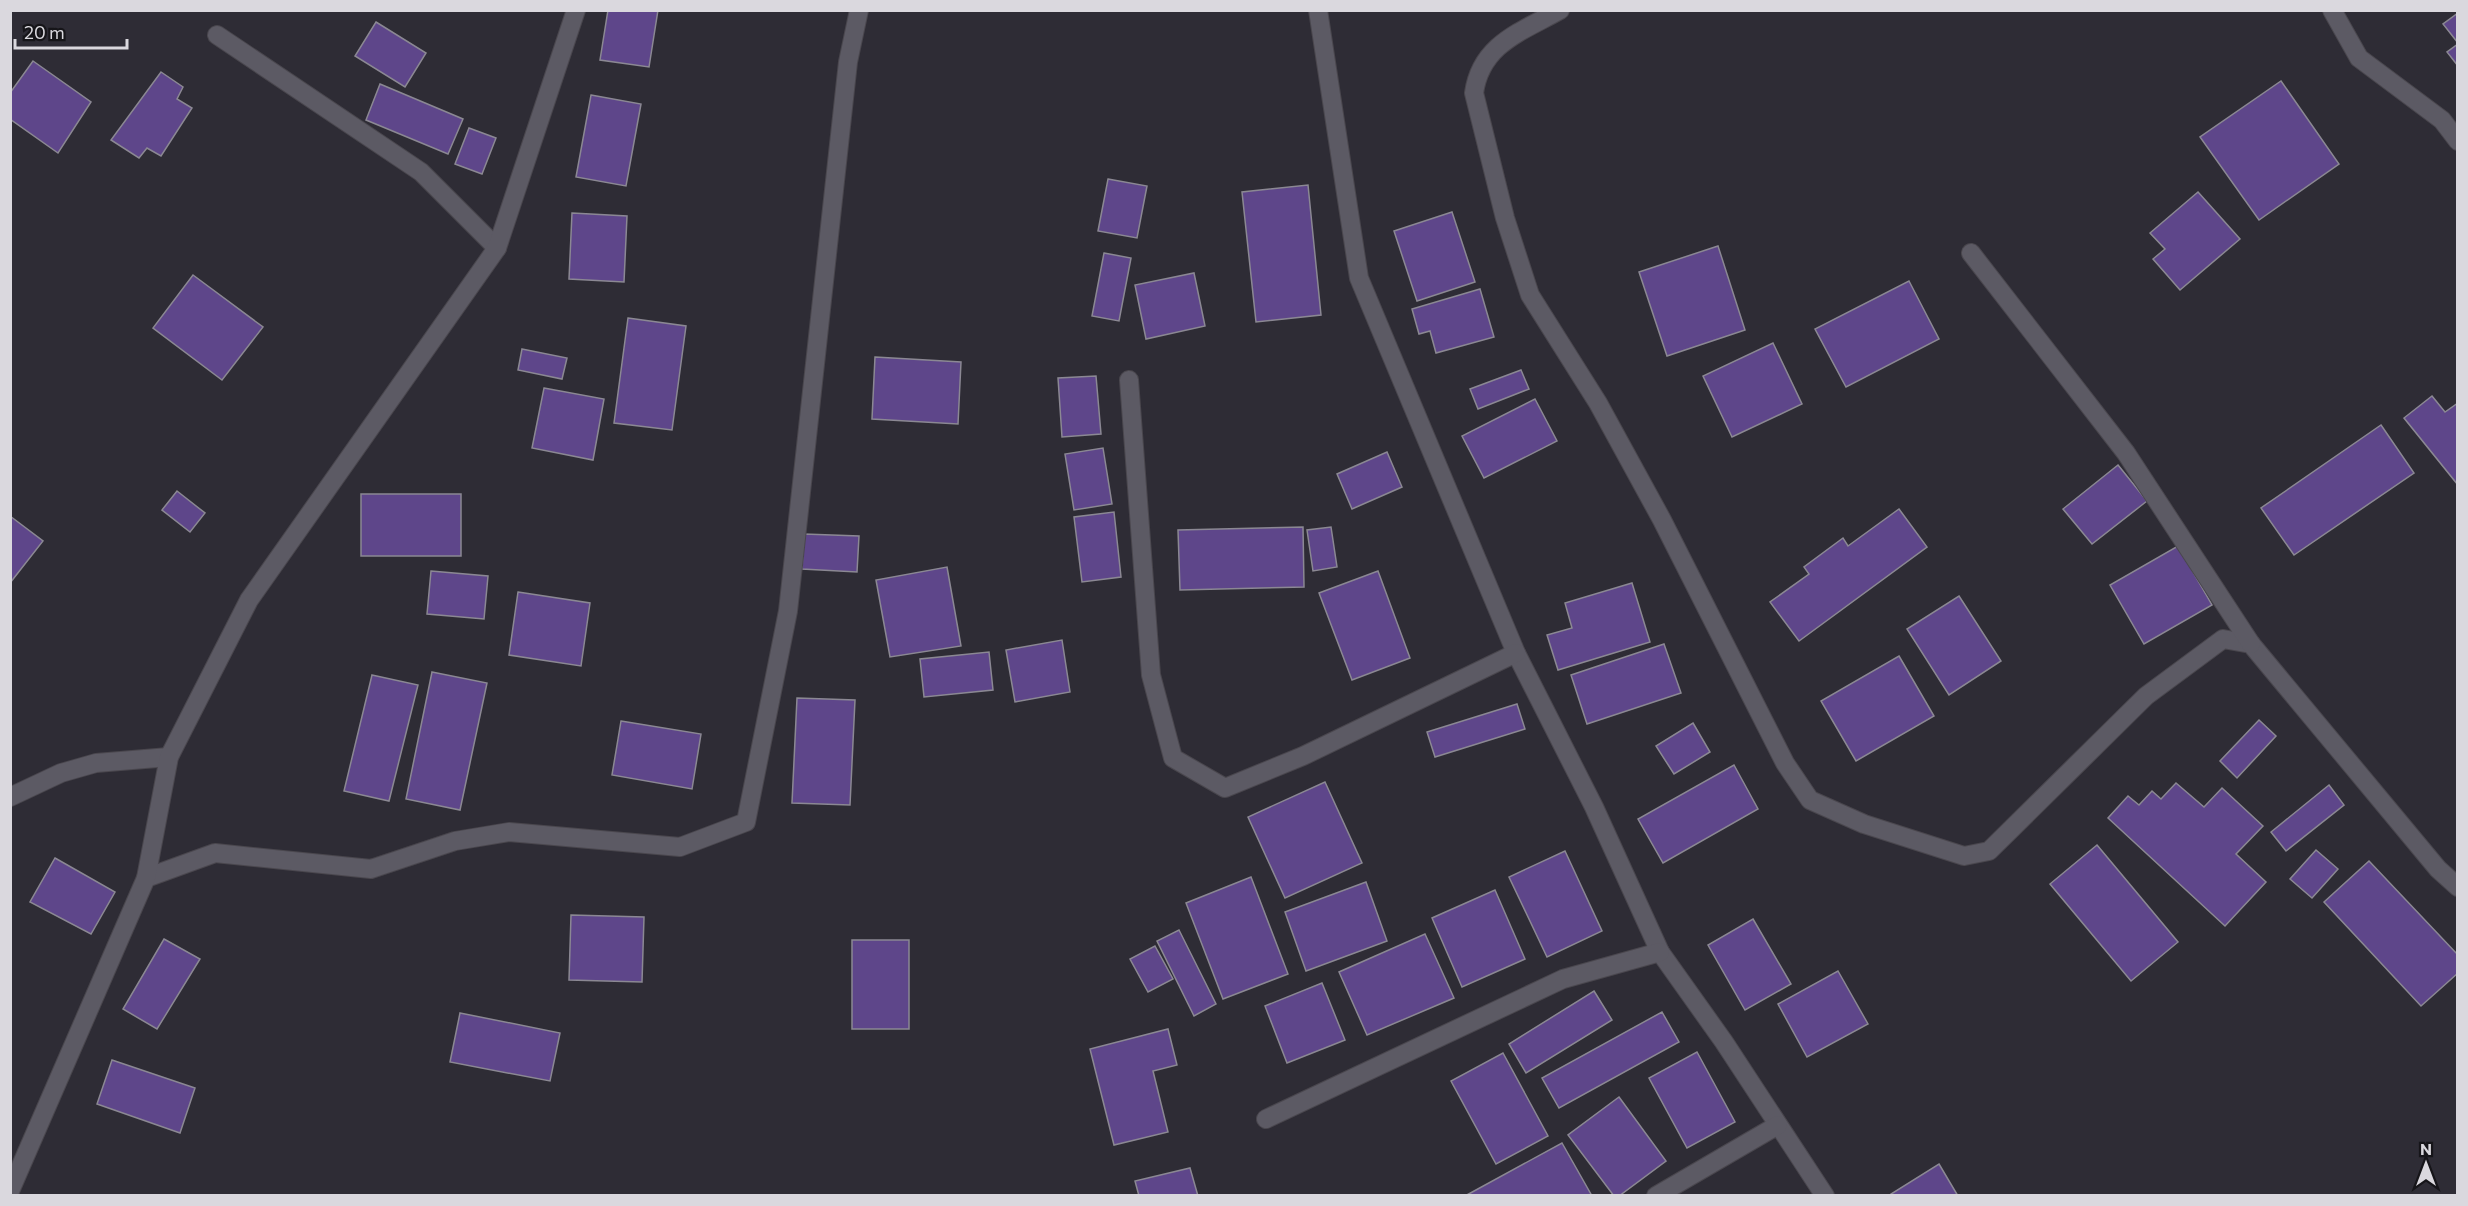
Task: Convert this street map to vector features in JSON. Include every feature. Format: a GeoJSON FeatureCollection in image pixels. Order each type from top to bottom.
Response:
{"type":"FeatureCollection","features":[{"type":"Feature","properties":{"kind":"street"},"geometry":{"type":"LineString","coordinates":[[10,1191],[146,878],[169,757],[249,600],[497,248],[576,10]]}},
{"type":"Feature","properties":{"kind":"street"},"geometry":{"type":"LineString","coordinates":[[146,878],[215,853],[371,869],[455,842],[509,832],[680,847],[746,822],[788,611],[848,62],[859,10]]}},
{"type":"Feature","properties":{"kind":"street"},"geometry":{"type":"LineString","coordinates":[[1318,10],[1359,278],[1516,653],[1594,807],[1660,952],[1724,1042],[1825,1196]]}},
{"type":"Feature","properties":{"kind":"street"},"geometry":{"type":"LineString","coordinates":[[1560,10],[1508,39],[1487,55],[1476,76],[1473,93],[1505,218],[1530,295],[1598,402],[1662,520],[1785,763],[1810,800],[1864,824],[1934,848],[1964,856],[1989,851],[2146,696],[2223,639],[2251,644]]}},
{"type":"Feature","properties":{"kind":"street"},"geometry":{"type":"LineString","coordinates":[[2332,10],[2359,58],[2442,120],[2457,141]]}},
{"type":"Feature","properties":{"kind":"street"},"geometry":{"type":"LineString","coordinates":[[217,36],[421,172],[497,248]]}},
{"type":"Feature","properties":{"kind":"street"},"geometry":{"type":"LineString","coordinates":[[1971,253],[2126,453],[2251,644],[2438,869],[2457,887]]}},
{"type":"Feature","properties":{"kind":"street"},"geometry":{"type":"LineString","coordinates":[[1129,380],[1151,675],[1173,758],[1225,788],[1303,756],[1516,653]]}},
{"type":"Feature","properties":{"kind":"street"},"geometry":{"type":"LineString","coordinates":[[10,797],[61,773],[96,763],[169,757]]}},
{"type":"Feature","properties":{"kind":"street"},"geometry":{"type":"LineString","coordinates":[[1266,1119],[1563,979],[1660,952]]}},
{"type":"Feature","properties":{"kind":"street"},"geometry":{"type":"LineString","coordinates":[[1656,1196],[1778,1125]]}},
{"type":"Feature","properties":{"kind":"building"},"geometry":{"type":"Polygon","coordinates":[[[608,10],[658,10],[649,67],[600,60],[608,10]]]}},
{"type":"Feature","properties":{"kind":"building"},"geometry":{"type":"Polygon","coordinates":[[[2458,13],[2458,43],[2443,24],[2458,13]]]}},
{"type":"Feature","properties":{"kind":"building"},"geometry":{"type":"Polygon","coordinates":[[[376,22],[426,53],[405,87],[355,56],[376,22]]]}},
{"type":"Feature","properties":{"kind":"building"},"geometry":{"type":"Polygon","coordinates":[[[2458,44],[2458,66],[2447,52],[2458,44]]]}},
{"type":"Feature","properties":{"kind":"building"},"geometry":{"type":"Polygon","coordinates":[[[33,61],[91,102],[58,153],[10,119],[10,93],[33,61]]]}},
{"type":"Feature","properties":{"kind":"building"},"geometry":{"type":"Polygon","coordinates":[[[161,72],[183,87],[177,99],[192,108],[161,156],[147,148],[139,158],[111,140],[161,72]]]}},
{"type":"Feature","properties":{"kind":"building"},"geometry":{"type":"Polygon","coordinates":[[[2281,81],[2339,164],[2259,220],[2200,137],[2281,81]]]}},
{"type":"Feature","properties":{"kind":"building"},"geometry":{"type":"Polygon","coordinates":[[[380,84],[463,119],[448,154],[366,120],[380,84]]]}},
{"type":"Feature","properties":{"kind":"building"},"geometry":{"type":"Polygon","coordinates":[[[591,95],[641,104],[626,186],[576,177],[591,95]]]}},
{"type":"Feature","properties":{"kind":"building"},"geometry":{"type":"Polygon","coordinates":[[[469,128],[496,138],[482,174],[455,164],[469,128]]]}},
{"type":"Feature","properties":{"kind":"building"},"geometry":{"type":"Polygon","coordinates":[[[1108,179],[1147,186],[1137,238],[1098,231],[1108,179]]]}},
{"type":"Feature","properties":{"kind":"building"},"geometry":{"type":"Polygon","coordinates":[[[1308,185],[1321,315],[1256,322],[1242,192],[1308,185]]]}},
{"type":"Feature","properties":{"kind":"building"},"geometry":{"type":"Polygon","coordinates":[[[2198,192],[2240,239],[2180,290],[2153,259],[2165,249],[2150,233],[2198,192]]]}},
{"type":"Feature","properties":{"kind":"building"},"geometry":{"type":"Polygon","coordinates":[[[1452,212],[1475,282],[1417,301],[1394,231],[1452,212]]]}},
{"type":"Feature","properties":{"kind":"building"},"geometry":{"type":"Polygon","coordinates":[[[572,213],[627,216],[624,282],[569,279],[572,213]]]}},
{"type":"Feature","properties":{"kind":"building"},"geometry":{"type":"Polygon","coordinates":[[[1718,246],[1745,330],[1667,356],[1639,272],[1718,246]]]}},
{"type":"Feature","properties":{"kind":"building"},"geometry":{"type":"Polygon","coordinates":[[[1104,253],[1131,258],[1119,321],[1092,316],[1104,253]]]}},
{"type":"Feature","properties":{"kind":"building"},"geometry":{"type":"Polygon","coordinates":[[[1194,273],[1205,326],[1146,339],[1135,285],[1194,273]]]}},
{"type":"Feature","properties":{"kind":"building"},"geometry":{"type":"Polygon","coordinates":[[[193,275],[263,327],[222,380],[153,328],[193,275]]]}},
{"type":"Feature","properties":{"kind":"building"},"geometry":{"type":"Polygon","coordinates":[[[1909,281],[1939,339],[1846,387],[1815,329],[1909,281]]]}},
{"type":"Feature","properties":{"kind":"building"},"geometry":{"type":"Polygon","coordinates":[[[1480,289],[1494,337],[1436,353],[1430,331],[1419,334],[1412,309],[1480,289]]]}},
{"type":"Feature","properties":{"kind":"building"},"geometry":{"type":"Polygon","coordinates":[[[628,318],[686,326],[672,430],[614,423],[628,318]]]}},
{"type":"Feature","properties":{"kind":"building"},"geometry":{"type":"Polygon","coordinates":[[[1773,343],[1802,404],[1732,437],[1703,376],[1773,343]]]}},
{"type":"Feature","properties":{"kind":"building"},"geometry":{"type":"Polygon","coordinates":[[[522,349],[567,358],[562,379],[518,370],[522,349]]]}},
{"type":"Feature","properties":{"kind":"building"},"geometry":{"type":"Polygon","coordinates":[[[875,357],[961,362],[958,424],[872,419],[875,357]]]}},
{"type":"Feature","properties":{"kind":"building"},"geometry":{"type":"Polygon","coordinates":[[[1521,370],[1529,389],[1478,409],[1470,389],[1521,370]]]}},
{"type":"Feature","properties":{"kind":"building"},"geometry":{"type":"Polygon","coordinates":[[[1096,376],[1101,434],[1062,437],[1058,378],[1096,376]]]}},
{"type":"Feature","properties":{"kind":"building"},"geometry":{"type":"Polygon","coordinates":[[[544,388],[604,399],[593,460],[532,448],[544,388]]]}},
{"type":"Feature","properties":{"kind":"building"},"geometry":{"type":"Polygon","coordinates":[[[2432,396],[2445,412],[2458,403],[2458,485],[2404,418],[2432,396]]]}},
{"type":"Feature","properties":{"kind":"building"},"geometry":{"type":"Polygon","coordinates":[[[1535,399],[1557,441],[1484,478],[1462,436],[1535,399]]]}},
{"type":"Feature","properties":{"kind":"building"},"geometry":{"type":"Polygon","coordinates":[[[2381,425],[2414,473],[2294,555],[2261,508],[2381,425]]]}},
{"type":"Feature","properties":{"kind":"building"},"geometry":{"type":"Polygon","coordinates":[[[1103,448],[1112,504],[1074,510],[1065,454],[1103,448]]]}},
{"type":"Feature","properties":{"kind":"building"},"geometry":{"type":"Polygon","coordinates":[[[1387,452],[1402,487],[1352,509],[1337,474],[1387,452]]]}},
{"type":"Feature","properties":{"kind":"building"},"geometry":{"type":"Polygon","coordinates":[[[2118,465],[2147,501],[2092,544],[2063,509],[2118,465]]]}},
{"type":"Feature","properties":{"kind":"building"},"geometry":{"type":"Polygon","coordinates":[[[177,491],[205,513],[190,532],[162,510],[177,491]]]}},
{"type":"Feature","properties":{"kind":"building"},"geometry":{"type":"Polygon","coordinates":[[[361,494],[461,494],[461,556],[361,556],[361,494]]]}},
{"type":"Feature","properties":{"kind":"building"},"geometry":{"type":"Polygon","coordinates":[[[1899,509],[1927,547],[1799,641],[1770,602],[1809,574],[1804,567],[1843,538],[1848,546],[1899,509]]]}},
{"type":"Feature","properties":{"kind":"building"},"geometry":{"type":"Polygon","coordinates":[[[1114,512],[1121,577],[1082,582],[1074,517],[1114,512]]]}},
{"type":"Feature","properties":{"kind":"building"},"geometry":{"type":"Polygon","coordinates":[[[10,516],[43,541],[10,583],[10,516]]]}},
{"type":"Feature","properties":{"kind":"building"},"geometry":{"type":"Polygon","coordinates":[[[1303,527],[1304,587],[1180,590],[1178,530],[1303,527]]]}},
{"type":"Feature","properties":{"kind":"building"},"geometry":{"type":"Polygon","coordinates":[[[1331,527],[1337,567],[1313,571],[1307,530],[1331,527]]]}},
{"type":"Feature","properties":{"kind":"building"},"geometry":{"type":"Polygon","coordinates":[[[804,534],[859,536],[857,572],[802,569],[804,534]]]}},
{"type":"Feature","properties":{"kind":"building"},"geometry":{"type":"Polygon","coordinates":[[[2178,546],[2212,605],[2144,644],[2110,585],[2178,546]]]}},
{"type":"Feature","properties":{"kind":"building"},"geometry":{"type":"Polygon","coordinates":[[[947,567],[961,646],[890,657],[876,580],[947,567]]]}},
{"type":"Feature","properties":{"kind":"building"},"geometry":{"type":"Polygon","coordinates":[[[431,571],[488,576],[484,619],[427,614],[431,571]]]}},
{"type":"Feature","properties":{"kind":"building"},"geometry":{"type":"Polygon","coordinates":[[[1378,571],[1410,658],[1352,680],[1319,593],[1378,571]]]}},
{"type":"Feature","properties":{"kind":"building"},"geometry":{"type":"Polygon","coordinates":[[[1632,583],[1650,642],[1558,670],[1547,635],[1572,628],[1565,603],[1632,583]]]}},
{"type":"Feature","properties":{"kind":"building"},"geometry":{"type":"Polygon","coordinates":[[[518,592],[590,603],[581,666],[509,655],[518,592]]]}},
{"type":"Feature","properties":{"kind":"building"},"geometry":{"type":"Polygon","coordinates":[[[1959,596],[2001,661],[1949,695],[1907,629],[1959,596]]]}},
{"type":"Feature","properties":{"kind":"building"},"geometry":{"type":"Polygon","coordinates":[[[1062,640],[1070,692],[1015,702],[1006,650],[1062,640]]]}},
{"type":"Feature","properties":{"kind":"building"},"geometry":{"type":"Polygon","coordinates":[[[1664,644],[1681,693],[1587,724],[1571,675],[1664,644]]]}},
{"type":"Feature","properties":{"kind":"building"},"geometry":{"type":"Polygon","coordinates":[[[989,652],[993,690],[924,697],[920,659],[989,652]]]}},
{"type":"Feature","properties":{"kind":"building"},"geometry":{"type":"Polygon","coordinates":[[[1899,656],[1934,716],[1856,761],[1821,701],[1899,656]]]}},
{"type":"Feature","properties":{"kind":"building"},"geometry":{"type":"Polygon","coordinates":[[[432,672],[487,683],[460,810],[406,799],[432,672]]]}},
{"type":"Feature","properties":{"kind":"building"},"geometry":{"type":"Polygon","coordinates":[[[372,675],[418,685],[389,801],[344,791],[372,675]]]}},
{"type":"Feature","properties":{"kind":"building"},"geometry":{"type":"Polygon","coordinates":[[[797,698],[855,700],[850,805],[792,803],[797,698]]]}},
{"type":"Feature","properties":{"kind":"building"},"geometry":{"type":"Polygon","coordinates":[[[1517,704],[1525,729],[1435,757],[1427,732],[1517,704]]]}},
{"type":"Feature","properties":{"kind":"building"},"geometry":{"type":"Polygon","coordinates":[[[2259,720],[2276,736],[2237,778],[2220,761],[2259,720]]]}},
{"type":"Feature","properties":{"kind":"building"},"geometry":{"type":"Polygon","coordinates":[[[621,721],[701,734],[692,789],[612,775],[621,721]]]}},
{"type":"Feature","properties":{"kind":"building"},"geometry":{"type":"Polygon","coordinates":[[[1693,723],[1710,752],[1674,774],[1656,746],[1693,723]]]}},
{"type":"Feature","properties":{"kind":"building"},"geometry":{"type":"Polygon","coordinates":[[[1734,765],[1758,809],[1663,863],[1638,819],[1734,765]]]}},
{"type":"Feature","properties":{"kind":"building"},"geometry":{"type":"Polygon","coordinates":[[[1325,782],[1362,863],[1285,898],[1248,817],[1325,782]]]}},
{"type":"Feature","properties":{"kind":"building"},"geometry":{"type":"Polygon","coordinates":[[[2176,783],[2204,807],[2222,788],[2263,826],[2236,854],[2266,882],[2225,926],[2108,818],[2128,796],[2139,805],[2152,791],[2161,799],[2176,783]]]}},
{"type":"Feature","properties":{"kind":"building"},"geometry":{"type":"Polygon","coordinates":[[[2329,785],[2344,805],[2286,851],[2271,832],[2329,785]]]}},
{"type":"Feature","properties":{"kind":"building"},"geometry":{"type":"Polygon","coordinates":[[[2097,845],[2178,942],[2131,981],[2050,884],[2097,845]]]}},
{"type":"Feature","properties":{"kind":"building"},"geometry":{"type":"Polygon","coordinates":[[[2316,850],[2338,869],[2312,898],[2290,879],[2316,850]]]}},
{"type":"Feature","properties":{"kind":"building"},"geometry":{"type":"Polygon","coordinates":[[[1565,851],[1602,931],[1547,957],[1509,877],[1565,851]]]}},
{"type":"Feature","properties":{"kind":"building"},"geometry":{"type":"Polygon","coordinates":[[[55,858],[115,892],[91,934],[30,902],[55,858]]]}},
{"type":"Feature","properties":{"kind":"building"},"geometry":{"type":"Polygon","coordinates":[[[2369,861],[2458,955],[2458,973],[2421,1006],[2324,902],[2369,861]]]}},
{"type":"Feature","properties":{"kind":"building"},"geometry":{"type":"Polygon","coordinates":[[[1251,877],[1288,974],[1223,999],[1186,903],[1251,877]]]}},
{"type":"Feature","properties":{"kind":"building"},"geometry":{"type":"Polygon","coordinates":[[[1366,882],[1387,941],[1306,971],[1285,912],[1366,882]]]}},
{"type":"Feature","properties":{"kind":"building"},"geometry":{"type":"Polygon","coordinates":[[[1495,890],[1525,959],[1462,987],[1432,918],[1495,890]]]}},
{"type":"Feature","properties":{"kind":"building"},"geometry":{"type":"Polygon","coordinates":[[[571,915],[644,917],[642,982],[569,980],[571,915]]]}},
{"type":"Feature","properties":{"kind":"building"},"geometry":{"type":"Polygon","coordinates":[[[1753,919],[1791,984],[1745,1010],[1708,945],[1753,919]]]}},
{"type":"Feature","properties":{"kind":"building"},"geometry":{"type":"Polygon","coordinates":[[[1179,930],[1216,1004],[1194,1016],[1157,941],[1179,930]]]}},
{"type":"Feature","properties":{"kind":"building"},"geometry":{"type":"Polygon","coordinates":[[[1425,934],[1454,998],[1367,1035],[1339,972],[1425,934]]]}},
{"type":"Feature","properties":{"kind":"building"},"geometry":{"type":"Polygon","coordinates":[[[164,939],[200,959],[157,1029],[123,1009],[164,939]]]}},
{"type":"Feature","properties":{"kind":"building"},"geometry":{"type":"Polygon","coordinates":[[[852,940],[909,940],[909,1029],[852,1029],[852,940]]]}},
{"type":"Feature","properties":{"kind":"building"},"geometry":{"type":"Polygon","coordinates":[[[1155,946],[1173,979],[1148,992],[1130,959],[1155,946]]]}},
{"type":"Feature","properties":{"kind":"building"},"geometry":{"type":"Polygon","coordinates":[[[1838,971],[1868,1024],[1807,1057],[1778,1004],[1838,971]]]}},
{"type":"Feature","properties":{"kind":"building"},"geometry":{"type":"Polygon","coordinates":[[[1322,983],[1345,1040],[1287,1063],[1265,1006],[1322,983]]]}},
{"type":"Feature","properties":{"kind":"building"},"geometry":{"type":"Polygon","coordinates":[[[1594,991],[1612,1020],[1526,1073],[1509,1044],[1594,991]]]}},
{"type":"Feature","properties":{"kind":"building"},"geometry":{"type":"Polygon","coordinates":[[[1662,1012],[1679,1042],[1559,1108],[1542,1078],[1662,1012]]]}},
{"type":"Feature","properties":{"kind":"building"},"geometry":{"type":"Polygon","coordinates":[[[460,1013],[560,1033],[550,1081],[450,1062],[460,1013]]]}},
{"type":"Feature","properties":{"kind":"building"},"geometry":{"type":"Polygon","coordinates":[[[1168,1029],[1177,1065],[1153,1071],[1168,1132],[1114,1145],[1090,1049],[1168,1029]]]}},
{"type":"Feature","properties":{"kind":"building"},"geometry":{"type":"Polygon","coordinates":[[[1697,1052],[1735,1122],[1687,1148],[1649,1078],[1697,1052]]]}},
{"type":"Feature","properties":{"kind":"building"},"geometry":{"type":"Polygon","coordinates":[[[1503,1053],[1548,1136],[1496,1164],[1451,1081],[1503,1053]]]}},
{"type":"Feature","properties":{"kind":"building"},"geometry":{"type":"Polygon","coordinates":[[[112,1060],[195,1088],[180,1133],[97,1104],[112,1060]]]}},
{"type":"Feature","properties":{"kind":"building"},"geometry":{"type":"Polygon","coordinates":[[[1619,1097],[1666,1161],[1619,1196],[1614,1196],[1568,1135],[1619,1097]]]}},
{"type":"Feature","properties":{"kind":"building"},"geometry":{"type":"Polygon","coordinates":[[[1562,1143],[1592,1196],[1465,1196],[1562,1143]]]}},
{"type":"Feature","properties":{"kind":"building"},"geometry":{"type":"Polygon","coordinates":[[[1939,1164],[1958,1196],[1892,1196],[1891,1194],[1939,1164]]]}},
{"type":"Feature","properties":{"kind":"building"},"geometry":{"type":"Polygon","coordinates":[[[1190,1168],[1198,1196],[1139,1196],[1135,1181],[1190,1168]]]}}]}
